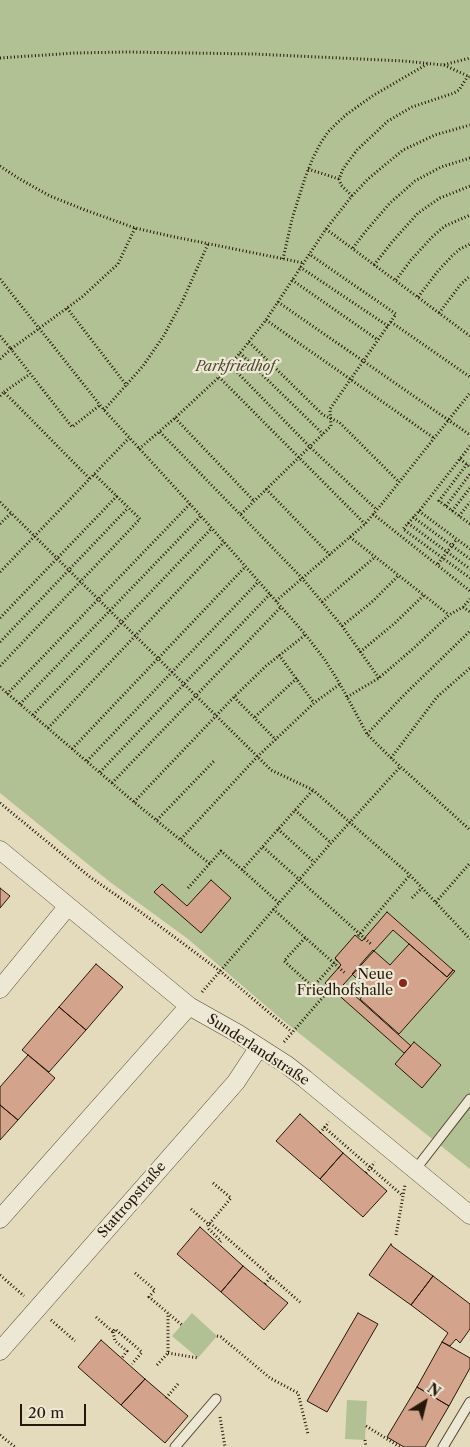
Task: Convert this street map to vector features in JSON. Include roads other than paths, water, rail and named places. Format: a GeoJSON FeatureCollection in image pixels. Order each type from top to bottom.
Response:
{"type":"FeatureCollection","features":[{"type":"Feature","properties":{"kind":"street","name":"Sunderlandstraße"},"geometry":{"type":"LineString","coordinates":[[0,850],[189,1006],[223,1024],[305,1078],[470,1215]]}},
{"type":"Feature","properties":{"kind":"street"},"geometry":{"type":"LineString","coordinates":[[0,989],[68,906]]}},
{"type":"Feature","properties":{"kind":"street"},"geometry":{"type":"LineString","coordinates":[[0,1219],[189,1006]]}},
{"type":"Feature","properties":{"kind":"street","name":"Stattropstraße"},"geometry":{"type":"LineString","coordinates":[[0,1350],[236,1082],[266,1051]]}},
{"type":"Feature","properties":{"kind":"lane"},"geometry":{"type":"LineString","coordinates":[[415,1170],[470,1099]]}},
{"type":"Feature","properties":{"kind":"lane"},"geometry":{"type":"LineString","coordinates":[[175,1447],[216,1399]]}},
{"type":"Feature","properties":{"kind":"lane"},"geometry":{"type":"LineString","coordinates":[[443,1447],[470,1402]]}},
{"type":"Feature","properties":{"kind":"place","name":"Neue Friedhofshalle"},"geometry":{"type":"Point","coordinates":[403,983]}},
{"type":"Feature","properties":{"kind":"park label","name":"Parkfriedhof"},"geometry":{"type":"Point","coordinates":[235,367]}}]}
